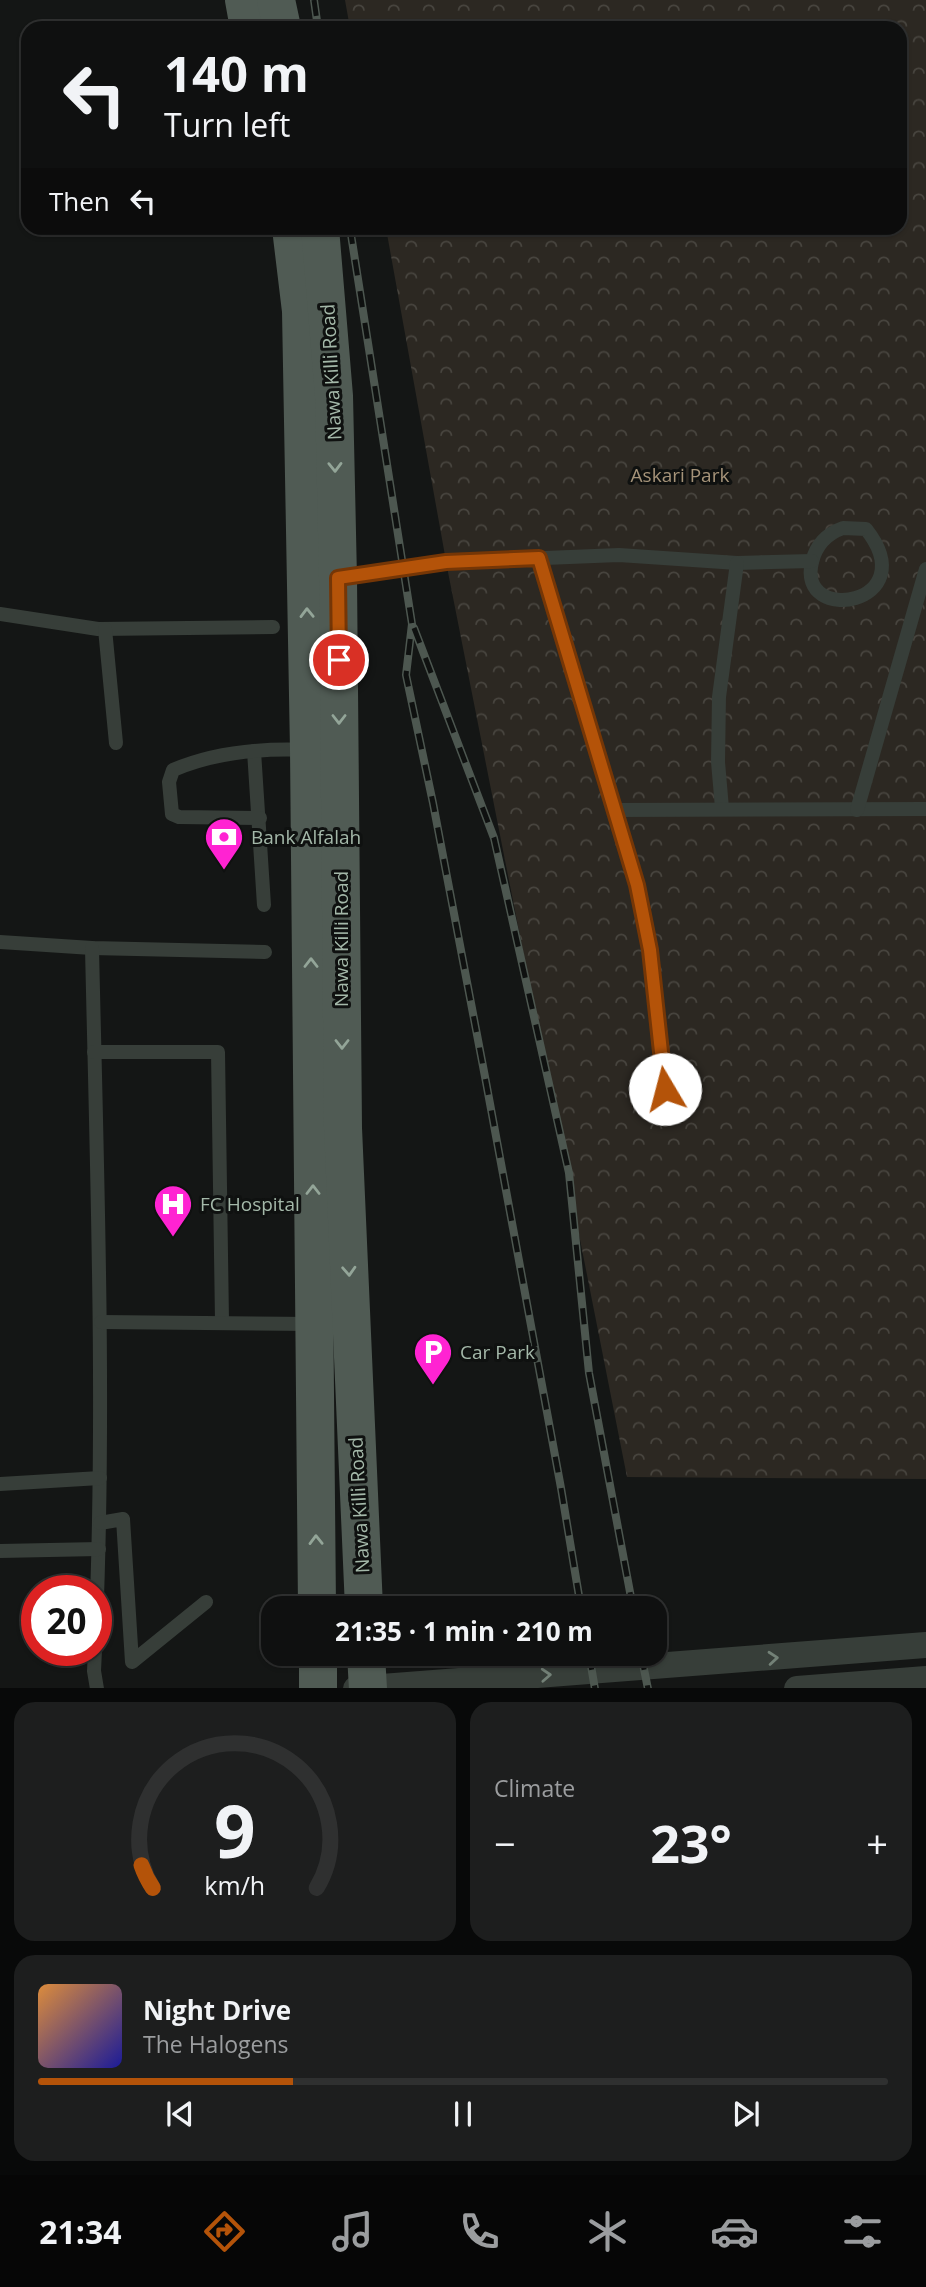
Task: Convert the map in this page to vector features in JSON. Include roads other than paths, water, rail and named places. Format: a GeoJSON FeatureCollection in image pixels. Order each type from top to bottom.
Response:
{"type":"FeatureCollection","features":[{"type":"Feature","properties":{"kind":"main road"},"geometry":{"type":"LineString","coordinates":[[244,0],[248,21]]}},
{"type":"Feature","properties":{"kind":"main road"},"geometry":{"type":"LineString","coordinates":[[276,0],[280,21]]}},
{"type":"Feature","properties":{"kind":"main road","name":"Nawa Killi Road"},"geometry":{"type":"LineString","coordinates":[[291,235],[301,311],[309,750],[317,1596]]}},
{"type":"Feature","properties":{"kind":"main road","name":"Nawa Killi Road"},"geometry":{"type":"LineString","coordinates":[[321,235],[334,396],[343,1128],[363,1596]]}},
{"type":"Feature","properties":{"kind":"main road"},"geometry":{"type":"LineString","coordinates":[[318,1666],[318,1688]]}},
{"type":"Feature","properties":{"kind":"street"},"geometry":{"type":"LineString","coordinates":[[364,1680],[592,1672],[926,1645]]}},
{"type":"Feature","properties":{"kind":"street"},"geometry":{"type":"LineString","coordinates":[[810,1688],[926,1679]]}},
{"type":"Feature","properties":{"kind":"lane"},"geometry":{"type":"LineString","coordinates":[[843,528],[866,529],[878,543],[885,564],[880,584],[875,590],[858,599],[839,600],[823,595],[814,584],[811,574],[812,561],[813,553],[820,543],[843,528]]}},
{"type":"Feature","properties":{"kind":"lane"},"geometry":{"type":"LineString","coordinates":[[338,578],[446,562],[619,555],[737,563],[812,561]]}},
{"type":"Feature","properties":{"kind":"lane"},"geometry":{"type":"LineString","coordinates":[[539,558],[637,885],[650,950],[665,1089]]}},
{"type":"Feature","properties":{"kind":"lane"},"geometry":{"type":"LineString","coordinates":[[722,808],[718,762],[719,697],[737,563]]}},
{"type":"Feature","properties":{"kind":"lane"},"geometry":{"type":"LineString","coordinates":[[857,810],[926,569]]}},
{"type":"Feature","properties":{"kind":"lane"},"geometry":{"type":"LineString","coordinates":[[0,614],[105,629],[273,626]]}},
{"type":"Feature","properties":{"kind":"lane"},"geometry":{"type":"LineString","coordinates":[[105,629],[116,743]]}},
{"type":"Feature","properties":{"kind":"lane"},"geometry":{"type":"LineString","coordinates":[[260,818],[179,817],[172,814],[169,782],[173,771],[186,765],[254,751],[309,750]]}},
{"type":"Feature","properties":{"kind":"lane"},"geometry":{"type":"LineString","coordinates":[[254,751],[264,905]]}},
{"type":"Feature","properties":{"kind":"lane"},"geometry":{"type":"LineString","coordinates":[[616,810],[926,809]]}},
{"type":"Feature","properties":{"kind":"lane"},"geometry":{"type":"LineString","coordinates":[[0,942],[92,948],[265,952]]}},
{"type":"Feature","properties":{"kind":"lane"},"geometry":{"type":"LineString","coordinates":[[92,948],[101,1322],[98,1575]]}},
{"type":"Feature","properties":{"kind":"lane"},"geometry":{"type":"LineString","coordinates":[[94,1052],[218,1052],[222,1321]]}},
{"type":"Feature","properties":{"kind":"lane"},"geometry":{"type":"LineString","coordinates":[[101,1322],[222,1321],[314,1324]]}},
{"type":"Feature","properties":{"kind":"lane"},"geometry":{"type":"LineString","coordinates":[[0,1484],[100,1479]]}},
{"type":"Feature","properties":{"kind":"lane"},"geometry":{"type":"LineString","coordinates":[[100,1522],[123,1520],[132,1662],[206,1602]]}},
{"type":"Feature","properties":{"kind":"lane"},"geometry":{"type":"LineString","coordinates":[[0,1550],[99,1549]]}},
{"type":"Feature","properties":{"kind":"lane"},"geometry":{"type":"LineString","coordinates":[[96,1666],[97,1688]]}},
{"type":"Feature","properties":{"kind":"railway"},"geometry":{"type":"LineString","coordinates":[[314,0],[317,21]]}},
{"type":"Feature","properties":{"kind":"railway"},"geometry":{"type":"LineString","coordinates":[[351,235],[412,624],[406,675],[486,1082],[579,1596]]}},
{"type":"Feature","properties":{"kind":"railway"},"geometry":{"type":"LineString","coordinates":[[414,628],[494,838],[569,1173],[589,1373],[631,1596]]}},
{"type":"Feature","properties":{"kind":"railway"},"geometry":{"type":"LineString","coordinates":[[591,1666],[595,1688]]}},
{"type":"Feature","properties":{"kind":"railway"},"geometry":{"type":"LineString","coordinates":[[643,1666],[648,1688]]}},
{"type":"Feature","properties":{"kind":"place","name":"Bank Alfalah"},"geometry":{"type":"Point","coordinates":[224,871]}},
{"type":"Feature","properties":{"kind":"place","name":"FC Hospital"},"geometry":{"type":"Point","coordinates":[173,1238]}},
{"type":"Feature","properties":{"kind":"place","name":"Car Park"},"geometry":{"type":"Point","coordinates":[433,1386]}},
{"type":"Feature","properties":{"kind":"park label","name":"Askari Park"},"geometry":{"type":"Point","coordinates":[680,475]}}]}
